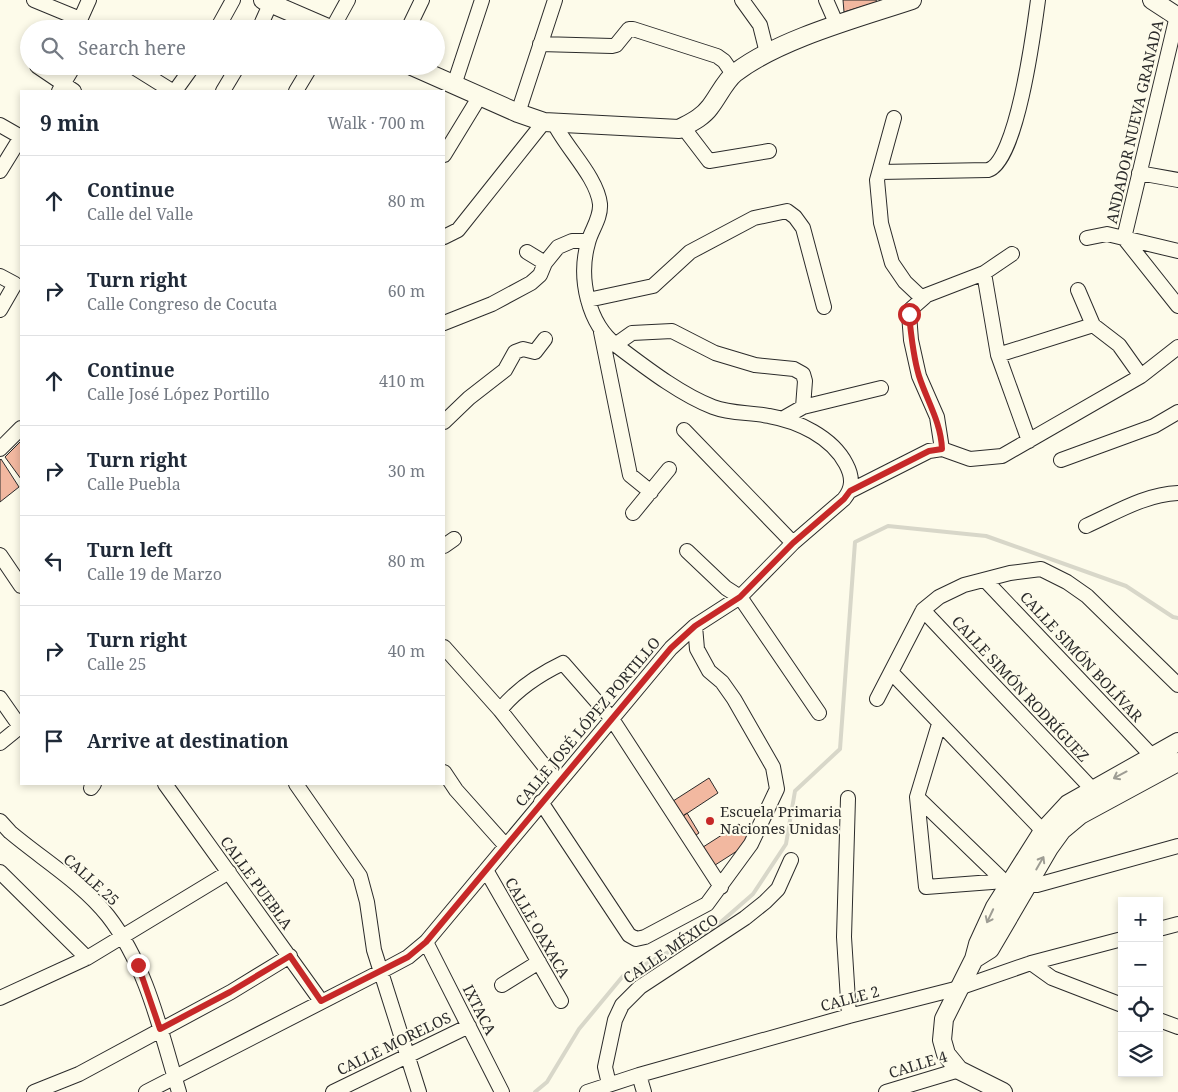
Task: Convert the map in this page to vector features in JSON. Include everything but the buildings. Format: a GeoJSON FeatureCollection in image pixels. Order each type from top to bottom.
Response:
{"type":"FeatureCollection","features":[{"type":"Feature","properties":{"kind":"main road"},"geometry":{"type":"LineString","coordinates":[[432,75],[518,113],[549,122],[663,129],[683,127],[693,122],[709,109],[733,74],[767,53],[837,25],[912,0]]}},
{"type":"Feature","properties":{"kind":"main road"},"geometry":{"type":"LineString","coordinates":[[1152,0],[1178,17]]}},
{"type":"Feature","properties":{"kind":"main road"},"geometry":{"type":"LineString","coordinates":[[269,1],[311,20]]}},
{"type":"Feature","properties":{"kind":"main road"},"geometry":{"type":"LineString","coordinates":[[1003,1092],[959,1070],[946,1054],[942,1040],[944,1019],[974,959],[984,929],[1007,883],[1043,831],[1068,804],[1153,758],[1178,742]]}},
{"type":"Feature","properties":{"kind":"main road"},"geometry":{"type":"LineString","coordinates":[[974,959],[990,949],[1057,836],[1080,815],[1178,762]]}},
{"type":"Feature","properties":{"kind":"street"},"geometry":{"type":"LineString","coordinates":[[34,0],[71,20]]}},
{"type":"Feature","properties":{"kind":"street"},"geometry":{"type":"LineString","coordinates":[[80,20],[89,0]]}},
{"type":"Feature","properties":{"kind":"street"},"geometry":{"type":"LineString","coordinates":[[222,20],[233,0]]}},
{"type":"Feature","properties":{"kind":"street"},"geometry":{"type":"LineString","coordinates":[[336,20],[348,0]]}},
{"type":"Feature","properties":{"kind":"street"},"geometry":{"type":"LineString","coordinates":[[412,20],[422,0]]}},
{"type":"Feature","properties":{"kind":"street"},"geometry":{"type":"LineString","coordinates":[[454,85],[482,0]]}},
{"type":"Feature","properties":{"kind":"street"},"geometry":{"type":"LineString","coordinates":[[518,113],[555,0]]}},
{"type":"Feature","properties":{"kind":"street"},"geometry":{"type":"LineString","coordinates":[[742,0],[760,25],[767,53]]}},
{"type":"Feature","properties":{"kind":"street"},"geometry":{"type":"LineString","coordinates":[[826,0],[837,25]]}},
{"type":"Feature","properties":{"kind":"street"},"geometry":{"type":"LineString","coordinates":[[880,172],[994,168],[1000,162],[1011,139],[1031,50],[1038,0]]}},
{"type":"Feature","properties":{"kind":"street"},"geometry":{"type":"LineString","coordinates":[[262,20],[269,1]]}},
{"type":"Feature","properties":{"kind":"street","name":"ANDADOR NUEVA GRANADA"},"geometry":{"type":"LineString","coordinates":[[1178,17],[1138,173],[1124,238],[1178,306]]}},
{"type":"Feature","properties":{"kind":"street"},"geometry":{"type":"LineString","coordinates":[[540,44],[612,46],[616,45],[630,29],[633,29],[717,56],[724,61],[733,74]]}},
{"type":"Feature","properties":{"kind":"street"},"geometry":{"type":"LineString","coordinates":[[48,75],[66,89],[71,75]]}},
{"type":"Feature","properties":{"kind":"street"},"geometry":{"type":"LineString","coordinates":[[147,75],[172,90]]}},
{"type":"Feature","properties":{"kind":"street"},"geometry":{"type":"LineString","coordinates":[[175,90],[186,75]]}},
{"type":"Feature","properties":{"kind":"street"},"geometry":{"type":"LineString","coordinates":[[224,90],[233,75]]}},
{"type":"Feature","properties":{"kind":"street"},"geometry":{"type":"LineString","coordinates":[[297,90],[306,75]]}},
{"type":"Feature","properties":{"kind":"street"},"geometry":{"type":"LineString","coordinates":[[445,152],[480,96]]}},
{"type":"Feature","properties":{"kind":"street"},"geometry":{"type":"LineString","coordinates":[[894,118],[877,180],[881,223],[892,263],[905,282],[922,298]]}},
{"type":"Feature","properties":{"kind":"street"},"geometry":{"type":"LineString","coordinates":[[445,236],[458,230],[549,122],[596,187],[600,206],[584,258],[588,300],[601,332],[630,475],[651,492]]}},
{"type":"Feature","properties":{"kind":"street"},"geometry":{"type":"LineString","coordinates":[[0,125],[20,136]]}},
{"type":"Feature","properties":{"kind":"street"},"geometry":{"type":"LineString","coordinates":[[683,127],[710,161],[769,150]]}},
{"type":"Feature","properties":{"kind":"street"},"geometry":{"type":"LineString","coordinates":[[0,171],[20,139]]}},
{"type":"Feature","properties":{"kind":"street"},"geometry":{"type":"LineString","coordinates":[[1138,173],[1178,180]]}},
{"type":"Feature","properties":{"kind":"street"},"geometry":{"type":"LineString","coordinates":[[588,300],[653,286],[690,252],[743,222],[771,213],[787,211],[795,216],[803,228],[824,307]]}},
{"type":"Feature","properties":{"kind":"street"},"geometry":{"type":"LineString","coordinates":[[1087,238],[1107,234],[1178,251]]}},
{"type":"Feature","properties":{"kind":"street"},"geometry":{"type":"LineString","coordinates":[[446,320],[492,304],[531,283],[540,275],[545,263],[558,247],[572,241],[588,241]]}},
{"type":"Feature","properties":{"kind":"street"},"geometry":{"type":"LineString","coordinates":[[527,252],[545,263]]}},
{"type":"Feature","properties":{"kind":"street"},"geometry":{"type":"LineString","coordinates":[[1012,254],[984,273],[922,298],[911,309],[909,314],[911,340],[919,376],[936,417],[941,435],[942,449],[970,459],[1002,456],[1141,376],[1178,347]]}},
{"type":"Feature","properties":{"kind":"street"},"geometry":{"type":"LineString","coordinates":[[984,273],[998,355],[1029,441]]}},
{"type":"Feature","properties":{"kind":"street"},"geometry":{"type":"LineString","coordinates":[[0,276],[15,284],[0,310]]}},
{"type":"Feature","properties":{"kind":"street"},"geometry":{"type":"LineString","coordinates":[[1078,290],[1093,325],[1119,345],[1141,376]]}},
{"type":"Feature","properties":{"kind":"street"},"geometry":{"type":"LineString","coordinates":[[998,355],[1093,325]]}},
{"type":"Feature","properties":{"kind":"street"},"geometry":{"type":"LineString","coordinates":[[615,345],[632,333],[672,330],[715,354],[742,362],[794,369],[803,374],[805,381],[803,408]]}},
{"type":"Feature","properties":{"kind":"street"},"geometry":{"type":"LineString","coordinates":[[601,332],[615,345],[692,396],[713,407],[735,413],[768,415],[782,419],[823,438],[835,448],[848,468],[852,482],[850,491]]}},
{"type":"Feature","properties":{"kind":"street"},"geometry":{"type":"LineString","coordinates":[[445,421],[469,398],[505,370],[515,352],[523,349],[535,352],[545,339]]}},
{"type":"Feature","properties":{"kind":"street"},"geometry":{"type":"LineString","coordinates":[[782,419],[803,408],[881,388]]}},
{"type":"Feature","properties":{"kind":"street"},"geometry":{"type":"LineString","coordinates":[[1061,460],[1154,426],[1178,412]]}},
{"type":"Feature","properties":{"kind":"street"},"geometry":{"type":"LineString","coordinates":[[0,448],[20,429]]}},
{"type":"Feature","properties":{"kind":"street"},"geometry":{"type":"LineString","coordinates":[[684,430],[793,543]]}},
{"type":"Feature","properties":{"kind":"street","name":"CALLE JOSÉ LÓPEZ PORTILLO"},"geometry":{"type":"LineString","coordinates":[[146,1092],[408,957],[426,942],[557,782],[671,648],[695,626],[740,597],[793,543],[844,499],[850,491],[929,451],[942,449]]}},
{"type":"Feature","properties":{"kind":"street"},"geometry":{"type":"LineString","coordinates":[[633,513],[670,470]]}},
{"type":"Feature","properties":{"kind":"street"},"geometry":{"type":"LineString","coordinates":[[1086,526],[1144,500],[1167,493],[1178,493]]}},
{"type":"Feature","properties":{"kind":"street"},"geometry":{"type":"LineString","coordinates":[[687,551],[726,588],[740,597],[819,713]]}},
{"type":"Feature","properties":{"kind":"street"},"geometry":{"type":"LineString","coordinates":[[0,556],[20,585]]}},
{"type":"Feature","properties":{"kind":"street"},"geometry":{"type":"LineString","coordinates":[[877,698],[923,610],[939,597],[964,585],[1041,569],[1067,582],[1087,596],[1178,685]]}},
{"type":"Feature","properties":{"kind":"street","name":"CALLE SIMÓN BOLÍVAR"},"geometry":{"type":"LineString","coordinates":[[985,580],[1153,758]]}},
{"type":"Feature","properties":{"kind":"street","name":"CALLE SIMÓN RODRÍGUEZ"},"geometry":{"type":"LineString","coordinates":[[923,610],[1093,790]]}},
{"type":"Feature","properties":{"kind":"street"},"geometry":{"type":"LineString","coordinates":[[542,802],[629,935],[636,939],[644,937],[706,904],[751,844],[776,789],[773,768],[734,699],[722,682],[709,671],[697,649],[695,626]]}},
{"type":"Feature","properties":{"kind":"street"},"geometry":{"type":"LineString","coordinates":[[445,648],[500,710],[557,782]]}},
{"type":"Feature","properties":{"kind":"street"},"geometry":{"type":"LineString","coordinates":[[500,710],[523,688],[544,672],[564,663],[612,719],[721,886]]}},
{"type":"Feature","properties":{"kind":"street"},"geometry":{"type":"LineString","coordinates":[[891,672],[1043,831]]}},
{"type":"Feature","properties":{"kind":"street"},"geometry":{"type":"LineString","coordinates":[[0,698],[20,726]]}},
{"type":"Feature","properties":{"kind":"street"},"geometry":{"type":"LineString","coordinates":[[940,724],[917,797],[926,887],[1007,883]]}},
{"type":"Feature","properties":{"kind":"street"},"geometry":{"type":"LineString","coordinates":[[0,743],[20,728]]}},
{"type":"Feature","properties":{"kind":"street"},"geometry":{"type":"LineString","coordinates":[[445,774],[456,790],[505,845]]}},
{"type":"Feature","properties":{"kind":"street","name":"CALLE PUEBLA"},"geometry":{"type":"LineString","coordinates":[[165,785],[321,1001]]}},
{"type":"Feature","properties":{"kind":"street"},"geometry":{"type":"LineString","coordinates":[[297,785],[360,876],[367,902],[374,950],[380,972],[419,1092]]}},
{"type":"Feature","properties":{"kind":"street"},"geometry":{"type":"LineString","coordinates":[[917,797],[1007,883]]}},
{"type":"Feature","properties":{"kind":"street"},"geometry":{"type":"LineString","coordinates":[[848,798],[844,937],[849,1016]]}},
{"type":"Feature","properties":{"kind":"street","name":"CALLE 25"},"geometry":{"type":"LineString","coordinates":[[0,821],[10,832],[86,893],[108,916],[122,937],[138,965],[179,1092]]}},
{"type":"Feature","properties":{"kind":"street"},"geometry":{"type":"LineString","coordinates":[[1027,885],[1036,885],[1178,846]]}},
{"type":"Feature","properties":{"kind":"street","name":"CALLE MÉXICO"},"geometry":{"type":"LineString","coordinates":[[609,1084],[605,1067],[615,1020],[622,1005],[640,987],[745,918],[765,902],[778,890],[791,860]]}},
{"type":"Feature","properties":{"kind":"street","name":"CALLE OAXACA"},"geometry":{"type":"LineString","coordinates":[[486,870],[561,1001]]}},
{"type":"Feature","properties":{"kind":"street"},"geometry":{"type":"LineString","coordinates":[[0,872],[87,958]]}},
{"type":"Feature","properties":{"kind":"street"},"geometry":{"type":"LineString","coordinates":[[0,998],[87,958],[228,872]]}},
{"type":"Feature","properties":{"kind":"street","name":"CALLE 2"},"geometry":{"type":"LineString","coordinates":[[587,1092],[639,1075],[849,1016],[959,988],[1030,963],[1118,940]]}},
{"type":"Feature","properties":{"kind":"street","name":"IXTACA"},"geometry":{"type":"LineString","coordinates":[[426,942],[502,1092]]}},
{"type":"Feature","properties":{"kind":"street"},"geometry":{"type":"LineString","coordinates":[[34,1092],[79,1074],[230,992],[290,956]]}},
{"type":"Feature","properties":{"kind":"street"},"geometry":{"type":"LineString","coordinates":[[502,985],[539,962]]}},
{"type":"Feature","properties":{"kind":"street"},"geometry":{"type":"LineString","coordinates":[[1030,963],[1052,978],[1118,1003]]}},
{"type":"Feature","properties":{"kind":"street"},"geometry":{"type":"LineString","coordinates":[[1163,1021],[1178,1027]]}},
{"type":"Feature","properties":{"kind":"street","name":"CALLE MORELOS"},"geometry":{"type":"LineString","coordinates":[[333,1092],[469,1026]]}},
{"type":"Feature","properties":{"kind":"street","name":"CALLE 4"},"geometry":{"type":"LineString","coordinates":[[886,1092],[959,1070]]}},
{"type":"Feature","properties":{"kind":"street"},"geometry":{"type":"LineString","coordinates":[[639,1075],[644,1092]]}},
{"type":"Feature","properties":{"kind":"waterway"},"geometry":{"type":"LineString","coordinates":[[535,1092],[547,1082],[579,1029],[623,976],[714,928],[753,894],[786,844],[795,791],[840,749],[855,542],[888,526],[986,536],[1126,586],[1173,617],[1178,618]]}},
{"type":"Feature","properties":{"kind":"place","name":"Escuela Primaria Naciones Unidas"},"geometry":{"type":"Point","coordinates":[710,821]}},
{"type":"Feature","properties":{"kind":"route"},"geometry":{"type":"LineString","coordinates":[[138,965],[160,1029],[230,992],[290,956],[321,1001],[408,957],[426,942],[557,782],[671,648],[695,626],[740,597],[793,543],[844,499],[850,491],[929,451],[942,449],[941,435],[936,417],[919,376],[911,340],[909,314]]}}]}
